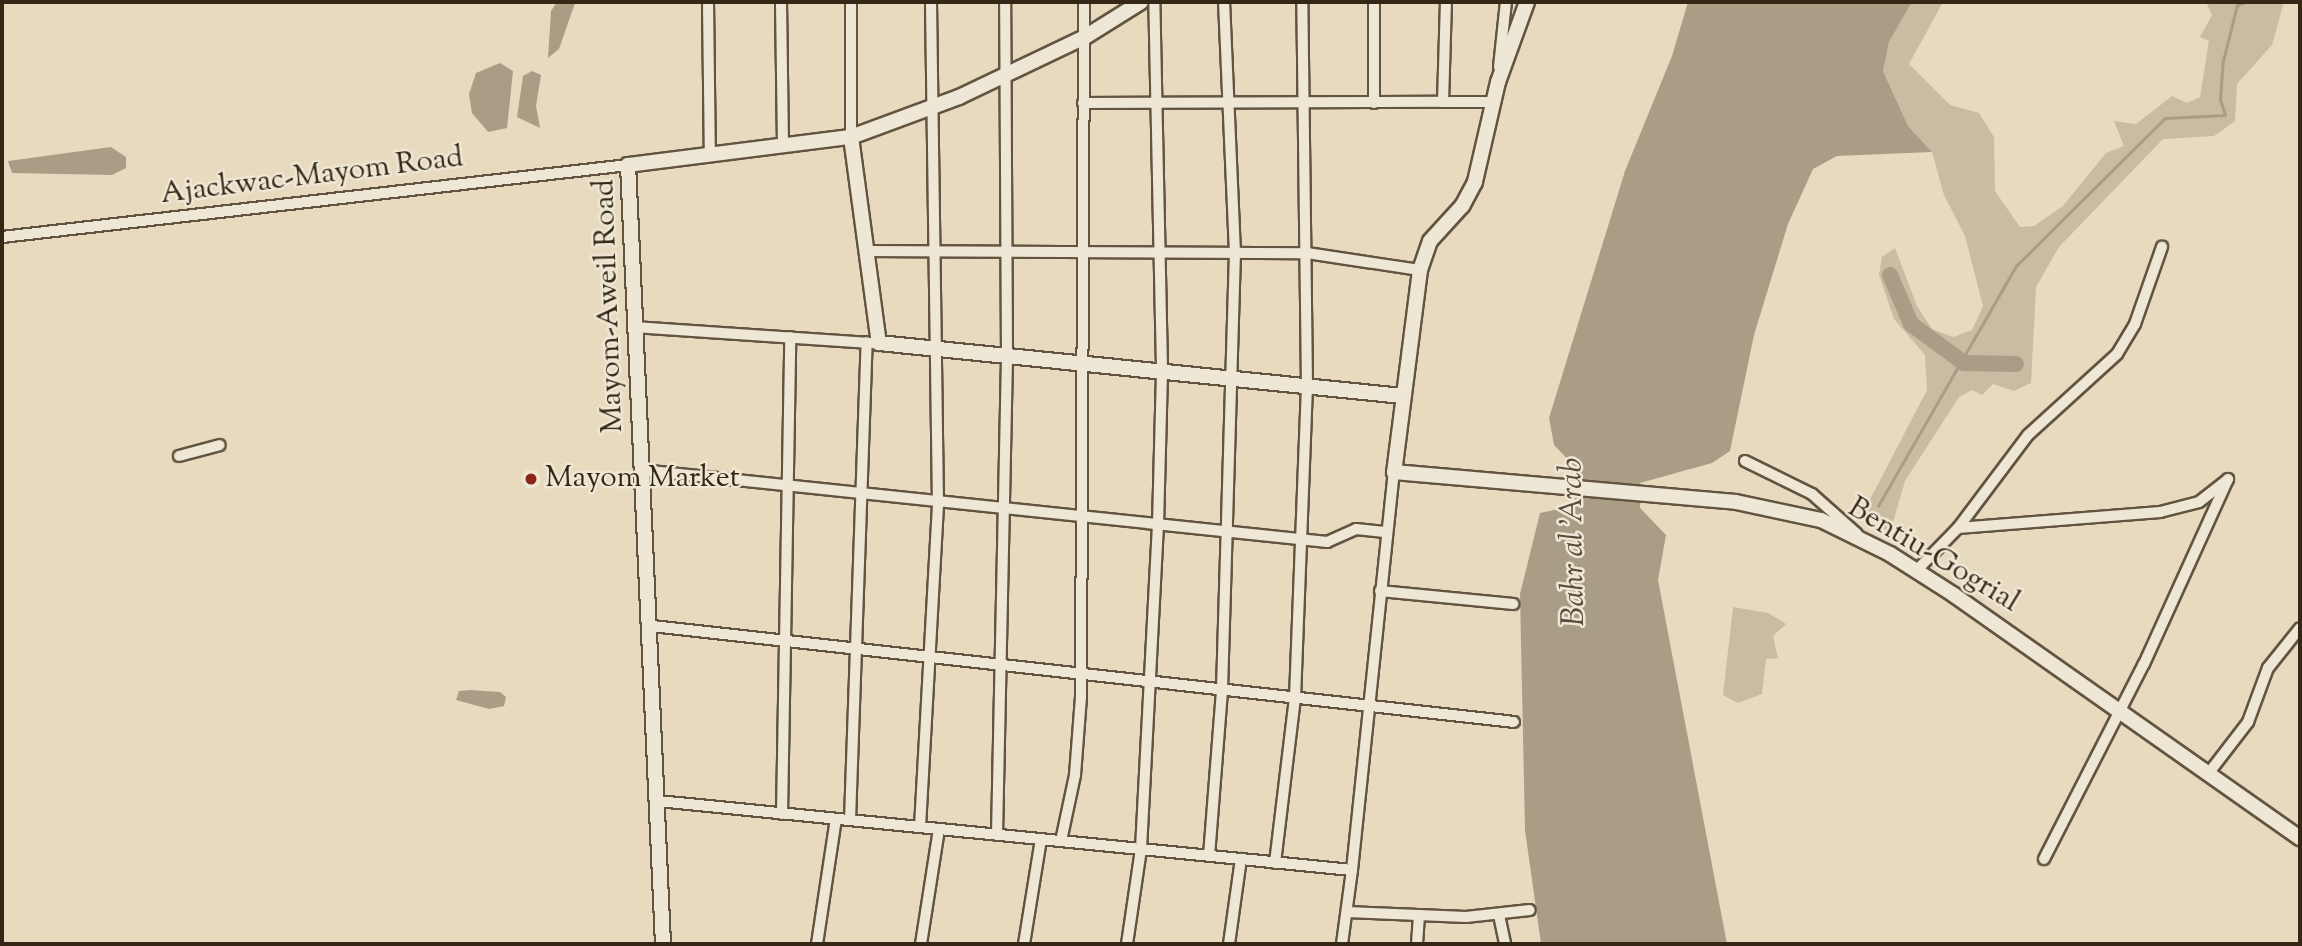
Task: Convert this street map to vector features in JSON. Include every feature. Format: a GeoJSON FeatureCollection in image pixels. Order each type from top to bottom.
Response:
{"type":"FeatureCollection","features":[{"type":"Feature","properties":{"kind":"main road","name":"Mayom-Aweil Road"},"geometry":{"type":"LineString","coordinates":[[663,944],[652,625],[640,470],[628,165],[851,137],[934,107],[1006,76],[1085,37],[1141,2]]}},
{"type":"Feature","properties":{"kind":"main road"},"geometry":{"type":"LineString","coordinates":[[1394,472],[1420,270],[1430,241],[1462,206],[1475,182],[1492,102],[1528,2]]}},
{"type":"Feature","properties":{"kind":"main road"},"geometry":{"type":"LineString","coordinates":[[851,137],[866,251],[873,343],[1162,369],[1403,396]]}},
{"type":"Feature","properties":{"kind":"main road","name":"Bentiu-Gogrial"},"geometry":{"type":"LineString","coordinates":[[1394,472],[1640,493],[1790,510],[1861,539],[1916,571],[2300,838]]}},
{"type":"Feature","properties":{"kind":"street"},"geometry":{"type":"LineString","coordinates":[[708,2],[710,156]]}},
{"type":"Feature","properties":{"kind":"street"},"geometry":{"type":"LineString","coordinates":[[781,2],[783,147]]}},
{"type":"Feature","properties":{"kind":"street"},"geometry":{"type":"LineString","coordinates":[[851,2],[851,137]]}},
{"type":"Feature","properties":{"kind":"street"},"geometry":{"type":"LineString","coordinates":[[920,827],[934,657],[938,505],[931,2]]}},
{"type":"Feature","properties":{"kind":"street"},"geometry":{"type":"LineString","coordinates":[[997,835],[1003,665],[1007,355],[1005,2]]}},
{"type":"Feature","properties":{"kind":"street"},"geometry":{"type":"LineString","coordinates":[[1061,841],[1078,751],[1083,518],[1084,362],[1081,252],[1084,2]]}},
{"type":"Feature","properties":{"kind":"street"},"geometry":{"type":"LineString","coordinates":[[1127,944],[1141,849],[1162,369],[1154,2]]}},
{"type":"Feature","properties":{"kind":"street"},"geometry":{"type":"LineString","coordinates":[[1209,856],[1222,690],[1235,253],[1232,103],[1224,2]]}},
{"type":"Feature","properties":{"kind":"street"},"geometry":{"type":"LineString","coordinates":[[1275,863],[1295,698],[1298,539],[1307,385],[1302,2]]}},
{"type":"Feature","properties":{"kind":"street"},"geometry":{"type":"LineString","coordinates":[[1374,2],[1374,103]]}},
{"type":"Feature","properties":{"kind":"street"},"geometry":{"type":"LineString","coordinates":[[1443,102],[1446,2]]}},
{"type":"Feature","properties":{"kind":"street"},"geometry":{"type":"LineString","coordinates":[[1498,82],[1506,2]]}},
{"type":"Feature","properties":{"kind":"street"},"geometry":{"type":"LineString","coordinates":[[1083,103],[1492,102]]}},
{"type":"Feature","properties":{"kind":"street","name":"Ajackwac-Mayom Road"},"geometry":{"type":"LineString","coordinates":[[2,237],[628,165]]}},
{"type":"Feature","properties":{"kind":"street"},"geometry":{"type":"LineString","coordinates":[[1916,571],[1958,528],[2028,435],[2117,354],[2135,324],[2162,247]]}},
{"type":"Feature","properties":{"kind":"street"},"geometry":{"type":"LineString","coordinates":[[866,251],[1307,253],[1420,270]]}},
{"type":"Feature","properties":{"kind":"street"},"geometry":{"type":"LineString","coordinates":[[635,327],[873,343],[856,648],[850,820]]}},
{"type":"Feature","properties":{"kind":"street"},"geometry":{"type":"LineString","coordinates":[[782,814],[790,337]]}},
{"type":"Feature","properties":{"kind":"street"},"geometry":{"type":"LineString","coordinates":[[179,456],[220,445]]}},
{"type":"Feature","properties":{"kind":"street"},"geometry":{"type":"LineString","coordinates":[[1745,461],[1812,494],[1861,539]]}},
{"type":"Feature","properties":{"kind":"street"},"geometry":{"type":"LineString","coordinates":[[640,470],[938,505],[1327,542],[1356,529],[1387,532]]}},
{"type":"Feature","properties":{"kind":"street"},"geometry":{"type":"LineString","coordinates":[[1342,944],[1348,912],[1366,706],[1394,472]]}},
{"type":"Feature","properties":{"kind":"street"},"geometry":{"type":"LineString","coordinates":[[1958,528],[2160,512],[2199,502],[2228,479],[2144,664],[2116,711],[2044,859]]}},
{"type":"Feature","properties":{"kind":"street"},"geometry":{"type":"LineString","coordinates":[[1380,591],[1513,604]]}},
{"type":"Feature","properties":{"kind":"street"},"geometry":{"type":"LineString","coordinates":[[652,625],[1514,722]]}},
{"type":"Feature","properties":{"kind":"street"},"geometry":{"type":"LineString","coordinates":[[2208,774],[2248,722],[2268,668],[2300,628]]}},
{"type":"Feature","properties":{"kind":"street"},"geometry":{"type":"LineString","coordinates":[[658,801],[1352,870]]}},
{"type":"Feature","properties":{"kind":"street"},"geometry":{"type":"LineString","coordinates":[[817,944],[836,819]]}},
{"type":"Feature","properties":{"kind":"street"},"geometry":{"type":"LineString","coordinates":[[921,944],[939,829]]}},
{"type":"Feature","properties":{"kind":"street"},"geometry":{"type":"LineString","coordinates":[[1024,944],[1041,839]]}},
{"type":"Feature","properties":{"kind":"street"},"geometry":{"type":"LineString","coordinates":[[1228,944],[1241,859]]}},
{"type":"Feature","properties":{"kind":"street"},"geometry":{"type":"LineString","coordinates":[[1348,912],[1499,915],[1530,910]]}},
{"type":"Feature","properties":{"kind":"street"},"geometry":{"type":"LineString","coordinates":[[1417,944],[1419,915]]}},
{"type":"Feature","properties":{"kind":"street"},"geometry":{"type":"LineString","coordinates":[[1499,915],[1505,944]]}},
{"type":"Feature","properties":{"kind":"shaded area"},"geometry":{"type":"Polygon","coordinates":[[[1912,2],[1943,2],[1909,64],[1950,105],[1979,113],[1994,137],[1995,191],[2020,227],[2034,226],[2063,206],[2106,153],[2124,146],[2114,121],[2136,124],[2172,96],[2187,103],[2200,97],[2209,41],[2200,37],[2212,15],[2206,2],[2284,2],[2272,45],[2237,84],[2235,121],[2214,136],[2163,139],[2059,247],[2036,287],[2031,383],[2014,391],[1993,384],[1982,395],[1972,390],[1959,397],[1905,481],[1890,533],[1863,513],[1927,390],[1925,355],[1894,319],[1879,275],[1882,257],[1895,248],[1917,306],[1932,329],[1953,337],[1972,330],[1983,306],[1965,236],[1944,195],[1932,152],[1908,126],[1883,71],[1889,42],[1912,2]]]}},
{"type":"Feature","properties":{"kind":"shaded area"},"geometry":{"type":"Polygon","coordinates":[[[1733,607],[1768,613],[1786,624],[1773,636],[1778,658],[1766,659],[1762,694],[1738,703],[1723,695],[1733,607]]]}},
{"type":"Feature","properties":{"kind":"water"},"geometry":{"type":"Polygon","coordinates":[[[557,2],[575,3],[559,49],[548,58],[551,11],[557,2]]]}},
{"type":"Feature","properties":{"kind":"water","name":"Bahr al 'Arab"},"geometry":{"type":"Polygon","coordinates":[[[1688,2],[1912,2],[1889,42],[1883,71],[1908,126],[1932,152],[1837,156],[1813,169],[1788,224],[1754,335],[1730,451],[1712,463],[1640,483],[1640,508],[1666,535],[1658,580],[1727,944],[1541,944],[1525,830],[1520,594],[1540,513],[1573,506],[1578,470],[1554,445],[1549,418],[1625,171],[1672,56],[1688,2]]]}},
{"type":"Feature","properties":{"kind":"water"},"geometry":{"type":"Polygon","coordinates":[[[500,63],[513,71],[507,128],[488,132],[472,113],[469,94],[476,73],[500,63]]]}},
{"type":"Feature","properties":{"kind":"water"},"geometry":{"type":"Polygon","coordinates":[[[532,71],[541,75],[536,106],[540,128],[517,117],[523,76],[532,71]]]}},
{"type":"Feature","properties":{"kind":"water"},"geometry":{"type":"Polygon","coordinates":[[[111,147],[126,157],[126,168],[112,175],[12,173],[8,161],[111,147]]]}},
{"type":"Feature","properties":{"kind":"water"},"geometry":{"type":"Polygon","coordinates":[[[459,691],[500,692],[506,697],[504,706],[489,709],[456,700],[459,691]]]}},
{"type":"Feature","properties":{"kind":"waterway"},"geometry":{"type":"LineString","coordinates":[[1878,506],[2016,266],[2165,118],[2225,115],[2220,100],[2223,61],[2237,5],[2245,2]]}},
{"type":"Feature","properties":{"kind":"waterway"},"geometry":{"type":"LineString","coordinates":[[1890,275],[1911,324],[1964,363],[2016,364]]}},
{"type":"Feature","properties":{"kind":"place","name":"Mayom Market"},"geometry":{"type":"Point","coordinates":[531,479]}}]}
